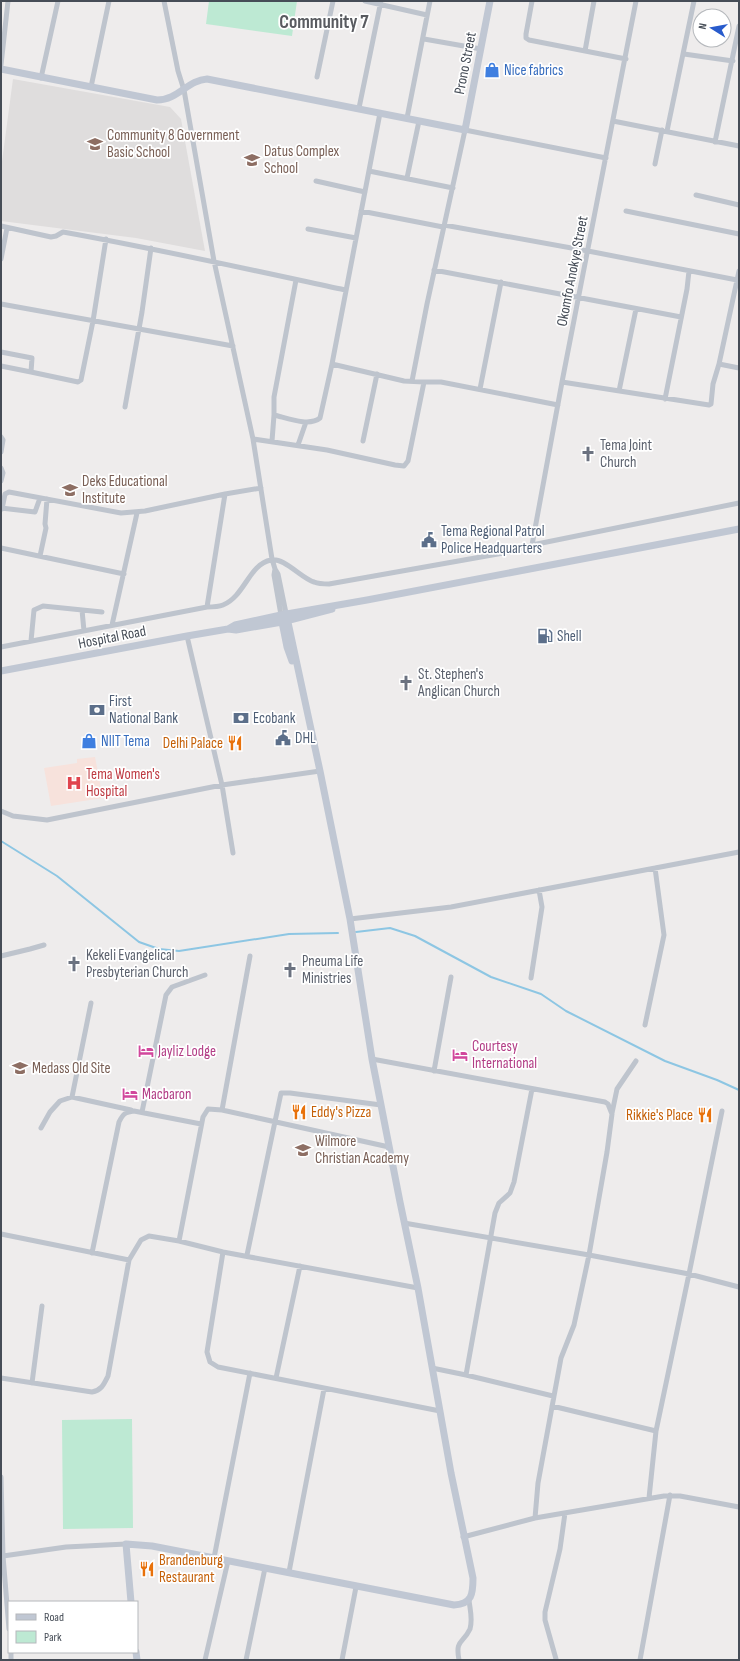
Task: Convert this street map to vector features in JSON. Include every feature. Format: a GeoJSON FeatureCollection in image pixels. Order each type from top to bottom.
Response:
{"type":"FeatureCollection","features":[{"type":"Feature","properties":{"kind":"street"},"geometry":{"type":"LineString","coordinates":[[1,65],[8,1]]}},
{"type":"Feature","properties":{"kind":"street"},"geometry":{"type":"LineString","coordinates":[[41,78],[58,1]]}},
{"type":"Feature","properties":{"kind":"street"},"geometry":{"type":"LineString","coordinates":[[91,87],[109,1]]}},
{"type":"Feature","properties":{"kind":"street"},"geometry":{"type":"LineString","coordinates":[[164,1],[178,71],[184,90],[214,261],[252,439],[272,559],[278,574],[284,618],[298,670],[350,919],[372,1059],[418,1288],[463,1536],[473,1578],[472,1593],[469,1600],[472,1619],[469,1630],[459,1644],[457,1650],[459,1660]]}},
{"type":"Feature","properties":{"kind":"street"},"geometry":{"type":"LineString","coordinates":[[317,77],[334,1]]}},
{"type":"Feature","properties":{"kind":"street"},"geometry":{"type":"LineString","coordinates":[[365,1],[381,2],[427,15]]}},
{"type":"Feature","properties":{"kind":"street"},"geometry":{"type":"LineString","coordinates":[[407,118],[424,39],[430,1]]}},
{"type":"Feature","properties":{"kind":"street","name":"Prono Street"},"geometry":{"type":"LineString","coordinates":[[465,130],[490,1]]}},
{"type":"Feature","properties":{"kind":"street"},"geometry":{"type":"LineString","coordinates":[[532,1],[526,38],[529,40],[626,59]]}},
{"type":"Feature","properties":{"kind":"street"},"geometry":{"type":"LineString","coordinates":[[585,51],[594,1]]}},
{"type":"Feature","properties":{"kind":"street","name":"Okomfo Anokye Street"},"geometry":{"type":"LineString","coordinates":[[532,545],[636,1]]}},
{"type":"Feature","properties":{"kind":"street"},"geometry":{"type":"LineString","coordinates":[[655,164],[665,131],[684,54],[694,1]]}},
{"type":"Feature","properties":{"kind":"street"},"geometry":{"type":"LineString","coordinates":[[359,108],[381,2]]}},
{"type":"Feature","properties":{"kind":"street"},"geometry":{"type":"LineString","coordinates":[[715,142],[735,60],[739,26]]}},
{"type":"Feature","properties":{"kind":"street"},"geometry":{"type":"LineString","coordinates":[[424,39],[481,49]]}},
{"type":"Feature","properties":{"kind":"street"},"geometry":{"type":"LineString","coordinates":[[684,54],[735,60]]}},
{"type":"Feature","properties":{"kind":"street"},"geometry":{"type":"LineString","coordinates":[[1,69],[157,100],[172,98],[194,82],[207,79],[606,158]]}},
{"type":"Feature","properties":{"kind":"street"},"geometry":{"type":"LineString","coordinates":[[274,415],[306,422],[317,421],[320,418],[332,364],[380,113]]}},
{"type":"Feature","properties":{"kind":"street"},"geometry":{"type":"LineString","coordinates":[[407,178],[419,121]]}},
{"type":"Feature","properties":{"kind":"street"},"geometry":{"type":"LineString","coordinates":[[613,121],[739,146]]}},
{"type":"Feature","properties":{"kind":"street"},"geometry":{"type":"LineString","coordinates":[[412,381],[443,226],[453,188],[465,130]]}},
{"type":"Feature","properties":{"kind":"street"},"geometry":{"type":"LineString","coordinates":[[369,171],[453,188]]}},
{"type":"Feature","properties":{"kind":"street"},"geometry":{"type":"LineString","coordinates":[[316,181],[365,192]]}},
{"type":"Feature","properties":{"kind":"street"},"geometry":{"type":"LineString","coordinates":[[696,196],[739,205]]}},
{"type":"Feature","properties":{"kind":"street"},"geometry":{"type":"LineString","coordinates":[[362,211],[588,250],[737,280]]}},
{"type":"Feature","properties":{"kind":"street"},"geometry":{"type":"LineString","coordinates":[[626,211],[739,234]]}},
{"type":"Feature","properties":{"kind":"street"},"geometry":{"type":"LineString","coordinates":[[1,226],[51,237],[64,232],[106,239],[345,290]]}},
{"type":"Feature","properties":{"kind":"street"},"geometry":{"type":"LineString","coordinates":[[1,259],[7,228]]}},
{"type":"Feature","properties":{"kind":"street"},"geometry":{"type":"LineString","coordinates":[[308,230],[356,238]]}},
{"type":"Feature","properties":{"kind":"street"},"geometry":{"type":"LineString","coordinates":[[1,366],[80,381],[93,321],[106,239]]}},
{"type":"Feature","properties":{"kind":"street"},"geometry":{"type":"LineString","coordinates":[[125,407],[139,329],[151,248]]}},
{"type":"Feature","properties":{"kind":"street"},"geometry":{"type":"LineString","coordinates":[[434,270],[681,317]]}},
{"type":"Feature","properties":{"kind":"street"},"geometry":{"type":"LineString","coordinates":[[665,399],[689,271]]}},
{"type":"Feature","properties":{"kind":"street"},"geometry":{"type":"LineString","coordinates":[[562,382],[665,399],[711,404],[713,384],[719,364],[739,271]]}},
{"type":"Feature","properties":{"kind":"street"},"geometry":{"type":"LineString","coordinates":[[272,441],[274,397],[296,280]]}},
{"type":"Feature","properties":{"kind":"street"},"geometry":{"type":"LineString","coordinates":[[480,389],[501,282]]}},
{"type":"Feature","properties":{"kind":"street"},"geometry":{"type":"LineString","coordinates":[[1,304],[232,346]]}},
{"type":"Feature","properties":{"kind":"street"},"geometry":{"type":"LineString","coordinates":[[619,391],[636,309]]}},
{"type":"Feature","properties":{"kind":"street"},"geometry":{"type":"LineString","coordinates":[[1,352],[32,358],[31,372]]}},
{"type":"Feature","properties":{"kind":"street"},"geometry":{"type":"LineString","coordinates":[[332,364],[412,381],[441,382],[558,405]]}},
{"type":"Feature","properties":{"kind":"street"},"geometry":{"type":"LineString","coordinates":[[719,364],[739,368]]}},
{"type":"Feature","properties":{"kind":"street"},"geometry":{"type":"LineString","coordinates":[[363,441],[377,374]]}},
{"type":"Feature","properties":{"kind":"street"},"geometry":{"type":"LineString","coordinates":[[252,439],[272,441],[404,466],[408,461],[424,382]]}},
{"type":"Feature","properties":{"kind":"street"},"geometry":{"type":"LineString","coordinates":[[298,446],[306,422]]}},
{"type":"Feature","properties":{"kind":"street"},"geometry":{"type":"LineString","coordinates":[[1,437],[3,440],[1,452]]}},
{"type":"Feature","properties":{"kind":"street"},"geometry":{"type":"LineString","coordinates":[[1,468],[3,473],[1,481]]}},
{"type":"Feature","properties":{"kind":"street"},"geometry":{"type":"LineString","coordinates":[[40,498],[35,512],[1,509],[6,493],[47,499],[121,513],[137,513],[225,494],[261,488]]}},
{"type":"Feature","properties":{"kind":"street"},"geometry":{"type":"LineString","coordinates":[[207,607],[225,494]]}},
{"type":"Feature","properties":{"kind":"street"},"geometry":{"type":"LineString","coordinates":[[40,556],[46,528],[44,524],[47,499]]}},
{"type":"Feature","properties":{"kind":"street"},"geometry":{"type":"LineString","coordinates":[[1,647],[207,607],[222,606],[232,600],[246,585],[254,569],[260,564],[272,559],[282,562],[313,582],[329,584],[509,552],[532,545],[739,503]]}},
{"type":"Feature","properties":{"kind":"street"},"geometry":{"type":"LineString","coordinates":[[112,625],[137,513]]}},
{"type":"Feature","properties":{"kind":"street","name":"Hospital Road"},"geometry":{"type":"LineString","coordinates":[[1,671],[228,629],[236,630],[284,618],[332,610],[337,606],[739,529]]}},
{"type":"Feature","properties":{"kind":"street"},"geometry":{"type":"LineString","coordinates":[[1,548],[124,574]]}},
{"type":"Feature","properties":{"kind":"street"},"geometry":{"type":"LineString","coordinates":[[31,641],[34,610],[38,607],[102,612]]}},
{"type":"Feature","properties":{"kind":"street"},"geometry":{"type":"LineString","coordinates":[[82,610],[84,631]]}},
{"type":"Feature","properties":{"kind":"street"},"geometry":{"type":"LineString","coordinates":[[188,636],[222,785],[233,853]]}},
{"type":"Feature","properties":{"kind":"street"},"geometry":{"type":"LineString","coordinates":[[1,811],[13,816],[47,820],[222,785],[320,771]]}},
{"type":"Feature","properties":{"kind":"street"},"geometry":{"type":"LineString","coordinates":[[350,919],[451,907],[739,852]]}},
{"type":"Feature","properties":{"kind":"street"},"geometry":{"type":"LineString","coordinates":[[645,1025],[664,934],[655,868]]}},
{"type":"Feature","properties":{"kind":"street"},"geometry":{"type":"LineString","coordinates":[[531,978],[542,907],[539,890]]}},
{"type":"Feature","properties":{"kind":"street"},"geometry":{"type":"LineString","coordinates":[[1,956],[44,945]]}},
{"type":"Feature","properties":{"kind":"street"},"geometry":{"type":"LineString","coordinates":[[222,1110],[250,956]]}},
{"type":"Feature","properties":{"kind":"street"},"geometry":{"type":"LineString","coordinates":[[142,1112],[166,995],[172,987],[205,976]]}},
{"type":"Feature","properties":{"kind":"street"},"geometry":{"type":"LineString","coordinates":[[434,1071],[451,977]]}},
{"type":"Feature","properties":{"kind":"street"},"geometry":{"type":"LineString","coordinates":[[72,1097],[91,1003]]}},
{"type":"Feature","properties":{"kind":"street"},"geometry":{"type":"LineString","coordinates":[[372,1059],[605,1102],[608,1104],[612,1114]]}},
{"type":"Feature","properties":{"kind":"street"},"geometry":{"type":"LineString","coordinates":[[534,1518],[538,1484],[553,1396],[561,1358],[574,1325],[589,1255],[617,1089],[636,1061]]}},
{"type":"Feature","properties":{"kind":"street"},"geometry":{"type":"LineString","coordinates":[[466,1376],[495,1213],[499,1203],[510,1193],[514,1182],[532,1089]]}},
{"type":"Feature","properties":{"kind":"street"},"geometry":{"type":"LineString","coordinates":[[247,1255],[281,1093],[284,1092],[381,1105]]}},
{"type":"Feature","properties":{"kind":"street"},"geometry":{"type":"LineString","coordinates":[[41,1128],[50,1112],[60,1101],[72,1097],[201,1124]]}},
{"type":"Feature","properties":{"kind":"street"},"geometry":{"type":"LineString","coordinates":[[179,1241],[201,1124],[208,1109],[222,1110],[389,1147]]}},
{"type":"Feature","properties":{"kind":"street"},"geometry":{"type":"LineString","coordinates":[[92,1253],[119,1122],[122,1115],[126,1112],[134,1111]]}},
{"type":"Feature","properties":{"kind":"street"},"geometry":{"type":"LineString","coordinates":[[649,1498],[656,1430],[722,1111]]}},
{"type":"Feature","properties":{"kind":"street"},"geometry":{"type":"LineString","coordinates":[[404,1223],[689,1274],[739,1287]]}},
{"type":"Feature","properties":{"kind":"street"},"geometry":{"type":"LineString","coordinates":[[1,1234],[129,1260]]}},
{"type":"Feature","properties":{"kind":"street"},"geometry":{"type":"LineString","coordinates":[[1,1378],[92,1392],[99,1390],[103,1386],[108,1376],[129,1260],[141,1240],[149,1236],[179,1241],[223,1252],[247,1255],[418,1288]]}},
{"type":"Feature","properties":{"kind":"street"},"geometry":{"type":"LineString","coordinates":[[223,1252],[207,1352],[210,1362],[218,1367],[440,1411]]}},
{"type":"Feature","properties":{"kind":"street"},"geometry":{"type":"LineString","coordinates":[[276,1378],[300,1266]]}},
{"type":"Feature","properties":{"kind":"street"},"geometry":{"type":"LineString","coordinates":[[32,1383],[42,1306]]}},
{"type":"Feature","properties":{"kind":"street"},"geometry":{"type":"LineString","coordinates":[[432,1368],[553,1396]]}},
{"type":"Feature","properties":{"kind":"street"},"geometry":{"type":"LineString","coordinates":[[214,1558],[250,1373]]}},
{"type":"Feature","properties":{"kind":"street"},"geometry":{"type":"LineString","coordinates":[[289,1572],[324,1389]]}},
{"type":"Feature","properties":{"kind":"street"},"geometry":{"type":"LineString","coordinates":[[552,1406],[656,1430]]}},
{"type":"Feature","properties":{"kind":"street"},"geometry":{"type":"LineString","coordinates":[[1,1477],[3,1556],[8,1617]]}},
{"type":"Feature","properties":{"kind":"street"},"geometry":{"type":"LineString","coordinates":[[463,1536],[534,1518],[649,1498],[670,1496],[739,1507]]}},
{"type":"Feature","properties":{"kind":"street"},"geometry":{"type":"LineString","coordinates":[[640,1660],[670,1496]]}},
{"type":"Feature","properties":{"kind":"street"},"geometry":{"type":"LineString","coordinates":[[556,1659],[545,1620],[545,1612],[560,1549],[565,1513]]}},
{"type":"Feature","properties":{"kind":"street"},"geometry":{"type":"LineString","coordinates":[[126,1544],[131,1601]]}},
{"type":"Feature","properties":{"kind":"street"},"geometry":{"type":"LineString","coordinates":[[3,1556],[66,1548],[126,1544],[152,1546],[454,1605],[462,1604],[469,1600]]}},
{"type":"Feature","properties":{"kind":"street"},"geometry":{"type":"LineString","coordinates":[[204,1660],[228,1561]]}},
{"type":"Feature","properties":{"kind":"street"},"geometry":{"type":"LineString","coordinates":[[246,1660],[265,1568]]}},
{"type":"Feature","properties":{"kind":"street"},"geometry":{"type":"LineString","coordinates":[[342,1660],[356,1587]]}},
{"type":"Feature","properties":{"kind":"shaded area","name":"Community 8 Government Basic School"},"geometry":{"type":"Polygon","coordinates":[[[13,79],[170,107],[181,119],[205,251],[136,238],[1,221],[1,169],[13,79]]]}},
{"type":"Feature","properties":{"kind":"shaded area","name":"Tema Women's Hospital"},"geometry":{"type":"Polygon","coordinates":[[[95,757],[103,798],[51,806],[44,768],[77,763],[77,759],[95,757]]]}},
{"type":"Feature","properties":{"kind":"green space"},"geometry":{"type":"Polygon","coordinates":[[[209,1],[297,1],[292,36],[206,24],[209,1]]]}},
{"type":"Feature","properties":{"kind":"green space"},"geometry":{"type":"Polygon","coordinates":[[[132,1419],[133,1528],[63,1529],[62,1420],[132,1419]]]}},
{"type":"Feature","properties":{"kind":"waterway"},"geometry":{"type":"LineString","coordinates":[[1,841],[57,876],[139,942],[159,949],[179,951],[289,934],[338,933]]}},
{"type":"Feature","properties":{"kind":"waterway"},"geometry":{"type":"LineString","coordinates":[[356,932],[390,928],[415,936],[491,977],[541,994],[566,1011],[665,1061],[717,1080],[739,1090]]}},
{"type":"Feature","properties":{"kind":"place","name":"Nice fabrics"},"geometry":{"type":"Point","coordinates":[492,70]}},
{"type":"Feature","properties":{"kind":"place","name":"Community 8 Government Basic School"},"geometry":{"type":"Point","coordinates":[95,144]}},
{"type":"Feature","properties":{"kind":"place","name":"Datus Complex School"},"geometry":{"type":"Point","coordinates":[252,160]}},
{"type":"Feature","properties":{"kind":"place","name":"Tema Joint Church"},"geometry":{"type":"Point","coordinates":[588,454]}},
{"type":"Feature","properties":{"kind":"place","name":"Deks Educational Institute"},"geometry":{"type":"Point","coordinates":[70,490]}},
{"type":"Feature","properties":{"kind":"place","name":"Tema Regional Patrol Police Headquarters"},"geometry":{"type":"Point","coordinates":[429,540]}},
{"type":"Feature","properties":{"kind":"place","name":"Shell"},"geometry":{"type":"Point","coordinates":[545,636]}},
{"type":"Feature","properties":{"kind":"place","name":"St. Stephen's Anglican Church"},"geometry":{"type":"Point","coordinates":[406,683]}},
{"type":"Feature","properties":{"kind":"place","name":"First National Bank"},"geometry":{"type":"Point","coordinates":[97,710]}},
{"type":"Feature","properties":{"kind":"place","name":"Ecobank"},"geometry":{"type":"Point","coordinates":[241,718]}},
{"type":"Feature","properties":{"kind":"place","name":"DHL"},"geometry":{"type":"Point","coordinates":[283,738]}},
{"type":"Feature","properties":{"kind":"place","name":"NIIT Tema"},"geometry":{"type":"Point","coordinates":[89,741]}},
{"type":"Feature","properties":{"kind":"place","name":"Delhi Palace"},"geometry":{"type":"Point","coordinates":[235,743]}},
{"type":"Feature","properties":{"kind":"place","name":"Tema Women's Hospital"},"geometry":{"type":"Point","coordinates":[74,783]}},
{"type":"Feature","properties":{"kind":"place","name":"Kekeli Evangelical Presbyterian Church"},"geometry":{"type":"Point","coordinates":[74,964]}},
{"type":"Feature","properties":{"kind":"place","name":"Pneuma Life Ministries"},"geometry":{"type":"Point","coordinates":[290,970]}},
{"type":"Feature","properties":{"kind":"place","name":"Jayliz Lodge"},"geometry":{"type":"Point","coordinates":[146,1051]}},
{"type":"Feature","properties":{"kind":"place","name":"Courtesy International"},"geometry":{"type":"Point","coordinates":[460,1055]}},
{"type":"Feature","properties":{"kind":"place","name":"Medass Old Site"},"geometry":{"type":"Point","coordinates":[20,1068]}},
{"type":"Feature","properties":{"kind":"place","name":"Macbaron"},"geometry":{"type":"Point","coordinates":[130,1094]}},
{"type":"Feature","properties":{"kind":"place","name":"Eddy's Pizza"},"geometry":{"type":"Point","coordinates":[299,1112]}},
{"type":"Feature","properties":{"kind":"place","name":"Rikkie's Place"},"geometry":{"type":"Point","coordinates":[705,1115]}},
{"type":"Feature","properties":{"kind":"place","name":"Wilmore Christian Academy"},"geometry":{"type":"Point","coordinates":[303,1150]}},
{"type":"Feature","properties":{"kind":"place","name":"Brandenburg Restaurant"},"geometry":{"type":"Point","coordinates":[147,1569]}},
{"type":"Feature","properties":{"kind":"district","name":"Community 7"},"geometry":{"type":"Point","coordinates":[324,21]}}]}
